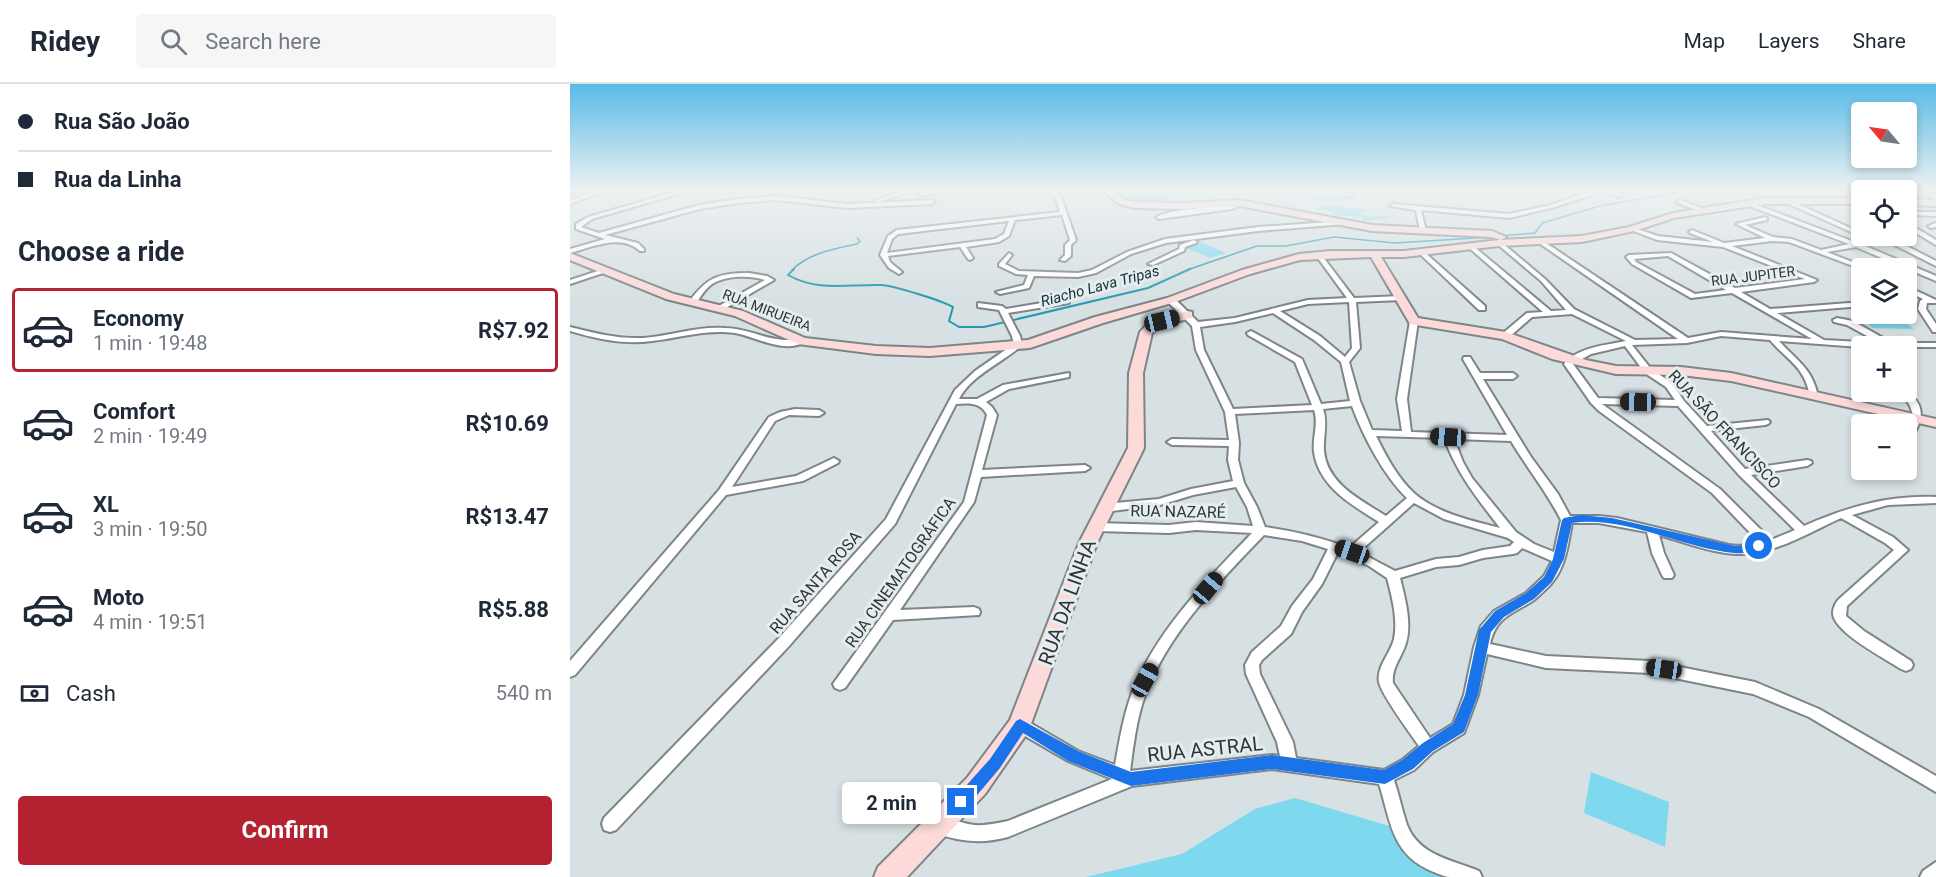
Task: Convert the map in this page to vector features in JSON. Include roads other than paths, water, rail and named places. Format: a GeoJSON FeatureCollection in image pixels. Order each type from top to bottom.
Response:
{"type":"FeatureCollection","features":[{"type":"Feature","properties":{"kind":"main road"},"geometry":{"type":"LineString","coordinates":[[1360,226],[1541,242],[1582,239],[1639,226]]}},
{"type":"Feature","properties":{"kind":"main road","name":"RUA MIRUEIRA"},"geometry":{"type":"LineString","coordinates":[[570,256],[659,293],[721,307],[802,340],[844,347],[915,352],[1030,344],[1099,320],[1171,300],[1262,267],[1318,254],[1421,252],[1502,240]]}},
{"type":"Feature","properties":{"kind":"main road"},"geometry":{"type":"LineString","coordinates":[[1374,254],[1414,321],[1505,336],[1569,361],[1616,370],[1707,373],[1897,414]]}},
{"type":"Feature","properties":{"kind":"main road","name":"RUA DA LINHA"},"geometry":{"type":"LineString","coordinates":[[888,877],[973,790],[1010,743],[1020,725],[1096,526],[1136,448],[1136,373],[1147,328],[1155,323],[1192,320]]}},
{"type":"Feature","properties":{"kind":"main road"},"geometry":{"type":"LineString","coordinates":[[1917,418],[1936,423]]}},
{"type":"Feature","properties":{"kind":"street"},"geometry":{"type":"LineString","coordinates":[[579,226],[578,228],[598,236],[636,244],[642,250]]}},
{"type":"Feature","properties":{"kind":"street"},"geometry":{"type":"LineString","coordinates":[[598,236],[633,226]]}},
{"type":"Feature","properties":{"kind":"street"},"geometry":{"type":"LineString","coordinates":[[899,272],[887,263],[883,255],[892,234],[900,231],[947,226]]}},
{"type":"Feature","properties":{"kind":"street"},"geometry":{"type":"LineString","coordinates":[[883,255],[1003,239],[1010,226]]}},
{"type":"Feature","properties":{"kind":"street"},"geometry":{"type":"LineString","coordinates":[[1063,260],[1068,256],[1068,245],[1073,240],[1068,226]]}},
{"type":"Feature","properties":{"kind":"street"},"geometry":{"type":"LineString","coordinates":[[1009,255],[1001,265],[1014,272],[1087,274],[1154,244],[1311,226]]}},
{"type":"Feature","properties":{"kind":"street"},"geometry":{"type":"LineString","coordinates":[[1422,226],[1423,231]]}},
{"type":"Feature","properties":{"kind":"street"},"geometry":{"type":"LineString","coordinates":[[1743,226],[1772,239]]}},
{"type":"Feature","properties":{"kind":"street"},"geometry":{"type":"LineString","coordinates":[[1807,226],[1851,242]]}},
{"type":"Feature","properties":{"kind":"street"},"geometry":{"type":"LineString","coordinates":[[1631,229],[1657,238],[1720,245],[1772,239],[1796,241],[1851,263]]}},
{"type":"Feature","properties":{"kind":"street"},"geometry":{"type":"LineString","coordinates":[[1917,231],[1935,242]]}},
{"type":"Feature","properties":{"kind":"street"},"geometry":{"type":"LineString","coordinates":[[570,251],[632,232]]}},
{"type":"Feature","properties":{"kind":"street"},"geometry":{"type":"LineString","coordinates":[[1692,232],[1720,245]]}},
{"type":"Feature","properties":{"kind":"street"},"geometry":{"type":"LineString","coordinates":[[1151,264],[1180,252],[1184,245],[1208,236]]}},
{"type":"Feature","properties":{"kind":"street"},"geometry":{"type":"LineString","coordinates":[[1502,240],[1544,280],[1572,312],[1630,343]]}},
{"type":"Feature","properties":{"kind":"street"},"geometry":{"type":"LineString","coordinates":[[1541,242],[1687,341]]}},
{"type":"Feature","properties":{"kind":"street","name":"RUA JUPITER"},"geometry":{"type":"LineString","coordinates":[[1720,245],[1814,280],[1694,296],[1634,263],[1629,257],[1669,254],[1731,291]]}},
{"type":"Feature","properties":{"kind":"street"},"geometry":{"type":"LineString","coordinates":[[1822,251],[1851,245]]}},
{"type":"Feature","properties":{"kind":"street"},"geometry":{"type":"LineString","coordinates":[[962,246],[970,258]]}},
{"type":"Feature","properties":{"kind":"street"},"geometry":{"type":"LineString","coordinates":[[1470,246],[1549,312]]}},
{"type":"Feature","properties":{"kind":"street"},"geometry":{"type":"LineString","coordinates":[[1860,246],[1891,258]]}},
{"type":"Feature","properties":{"kind":"street"},"geometry":{"type":"LineString","coordinates":[[1901,246],[1936,264]]}},
{"type":"Feature","properties":{"kind":"street"},"geometry":{"type":"LineString","coordinates":[[1421,252],[1482,308]]}},
{"type":"Feature","properties":{"kind":"street"},"geometry":{"type":"LineString","coordinates":[[1318,254],[1352,300],[1356,348],[1345,361]]}},
{"type":"Feature","properties":{"kind":"street"},"geometry":{"type":"LineString","coordinates":[[1917,268],[1936,264]]}},
{"type":"Feature","properties":{"kind":"street"},"geometry":{"type":"LineString","coordinates":[[570,282],[607,270]]}},
{"type":"Feature","properties":{"kind":"street"},"geometry":{"type":"LineString","coordinates":[[1917,272],[1936,279]]}},
{"type":"Feature","properties":{"kind":"street"},"geometry":{"type":"LineString","coordinates":[[1000,292],[1027,286],[1032,273]]}},
{"type":"Feature","properties":{"kind":"street"},"geometry":{"type":"LineString","coordinates":[[693,302],[703,288],[719,279],[756,276],[771,280],[721,307]]}},
{"type":"Feature","properties":{"kind":"street"},"geometry":{"type":"LineString","coordinates":[[1731,291],[1823,342]]}},
{"type":"Feature","properties":{"kind":"street"},"geometry":{"type":"LineString","coordinates":[[1917,293],[1934,301]]}},
{"type":"Feature","properties":{"kind":"street"},"geometry":{"type":"LineString","coordinates":[[1192,320],[1235,320],[1308,302],[1401,298]]}},
{"type":"Feature","properties":{"kind":"street"},"geometry":{"type":"LineString","coordinates":[[938,826],[972,835],[990,834],[1008,829],[1126,777],[1133,710],[1157,660],[1197,601],[1261,531],[1252,507],[1239,483],[1233,460],[1234,442],[1230,412],[1200,350],[1192,320],[1171,300]]}},
{"type":"Feature","properties":{"kind":"street"},"geometry":{"type":"LineString","coordinates":[[1005,311],[1066,301]]}},
{"type":"Feature","properties":{"kind":"street"},"geometry":{"type":"LineString","coordinates":[[1934,301],[1924,301],[1922,309],[1936,330]]}},
{"type":"Feature","properties":{"kind":"street"},"geometry":{"type":"LineString","coordinates":[[981,305],[999,306],[1005,311],[1018,345]]}},
{"type":"Feature","properties":{"kind":"street"},"geometry":{"type":"LineString","coordinates":[[1770,311],[1851,305]]}},
{"type":"Feature","properties":{"kind":"street"},"geometry":{"type":"LineString","coordinates":[[1273,310],[1317,338],[1345,361],[1355,402],[1370,433],[1396,480],[1413,498],[1462,520],[1517,538],[1559,559]]}},
{"type":"Feature","properties":{"kind":"street"},"geometry":{"type":"LineString","coordinates":[[1505,336],[1530,315],[1572,312]]}},
{"type":"Feature","properties":{"kind":"street"},"geometry":{"type":"LineString","coordinates":[[1778,315],[1813,313]]}},
{"type":"Feature","properties":{"kind":"street"},"geometry":{"type":"LineString","coordinates":[[1837,320],[1850,323],[1875,336]]}},
{"type":"Feature","properties":{"kind":"street"},"geometry":{"type":"LineString","coordinates":[[1407,434],[1402,399],[1414,321]]}},
{"type":"Feature","properties":{"kind":"street"},"geometry":{"type":"LineString","coordinates":[[570,329],[601,338],[627,341],[715,330],[741,332],[777,344],[802,340]]}},
{"type":"Feature","properties":{"kind":"street"},"geometry":{"type":"LineString","coordinates":[[1251,333],[1299,361],[1321,417],[1319,452],[1327,475],[1351,499],[1385,520]]}},
{"type":"Feature","properties":{"kind":"street"},"geometry":{"type":"LineString","coordinates":[[1769,545],[1716,491],[1602,409],[1594,401],[1584,381],[1569,361],[1591,352],[1630,343],[1687,341],[1721,334],[1851,345]]}},
{"type":"Feature","properties":{"kind":"street"},"geometry":{"type":"LineString","coordinates":[[1773,339],[1785,354],[1793,357],[1802,365],[1811,380],[1814,396]]}},
{"type":"Feature","properties":{"kind":"street","name":"RUA SÃO FRANCISCO"},"geometry":{"type":"LineString","coordinates":[[1630,343],[1649,371],[1669,385],[1743,473],[1803,532]]}},
{"type":"Feature","properties":{"kind":"street","name":"RUA SANTA ROSA"},"geometry":{"type":"LineString","coordinates":[[610,824],[784,642],[891,521],[958,392],[978,373],[1018,345]]}},
{"type":"Feature","properties":{"kind":"street"},"geometry":{"type":"LineString","coordinates":[[1917,345],[1936,345]]}},
{"type":"Feature","properties":{"kind":"street"},"geometry":{"type":"LineString","coordinates":[[1467,359],[1526,458],[1554,495],[1568,520],[1559,559],[1548,579],[1541,587],[1499,614],[1491,622],[1481,647],[1472,695],[1459,728],[1428,747],[1408,765],[1385,777],[1405,839],[1411,848],[1428,860],[1473,877]]}},
{"type":"Feature","properties":{"kind":"street"},"geometry":{"type":"LineString","coordinates":[[953,402],[980,401],[1006,387],[1066,375]]}},
{"type":"Feature","properties":{"kind":"street"},"geometry":{"type":"LineString","coordinates":[[1477,376],[1513,376]]}},
{"type":"Feature","properties":{"kind":"street","name":"RUA CINEMATOGRÁFICA"},"geometry":{"type":"LineString","coordinates":[[840,684],[969,502],[990,430],[992,415],[989,407],[980,401]]}},
{"type":"Feature","properties":{"kind":"street"},"geometry":{"type":"LineString","coordinates":[[1594,401],[1682,403]]}},
{"type":"Feature","properties":{"kind":"street"},"geometry":{"type":"LineString","coordinates":[[1230,412],[1317,407],[1355,402]]}},
{"type":"Feature","properties":{"kind":"street"},"geometry":{"type":"LineString","coordinates":[[1913,402],[1919,409],[1917,417]]}},
{"type":"Feature","properties":{"kind":"street"},"geometry":{"type":"LineString","coordinates":[[570,671],[723,492],[772,419],[795,412],[819,412]]}},
{"type":"Feature","properties":{"kind":"street"},"geometry":{"type":"LineString","coordinates":[[1706,429],[1764,422]]}},
{"type":"Feature","properties":{"kind":"street"},"geometry":{"type":"LineString","coordinates":[[1370,433],[1514,438]]}},
{"type":"Feature","properties":{"kind":"street"},"geometry":{"type":"LineString","coordinates":[[1448,437],[1468,479],[1517,538]]}},
{"type":"Feature","properties":{"kind":"street"},"geometry":{"type":"LineString","coordinates":[[1172,442],[1234,442]]}},
{"type":"Feature","properties":{"kind":"street"},"geometry":{"type":"LineString","coordinates":[[723,492],[799,479],[834,461]]}},
{"type":"Feature","properties":{"kind":"street"},"geometry":{"type":"LineString","coordinates":[[1743,473],[1807,463]]}},
{"type":"Feature","properties":{"kind":"street"},"geometry":{"type":"LineString","coordinates":[[976,474],[1085,468]]}},
{"type":"Feature","properties":{"kind":"street"},"geometry":{"type":"LineString","coordinates":[[1104,508],[1160,502],[1191,492],[1239,483]]}},
{"type":"Feature","properties":{"kind":"street"},"geometry":{"type":"LineString","coordinates":[[1352,552],[1385,520],[1413,498]]}},
{"type":"Feature","properties":{"kind":"street"},"geometry":{"type":"LineString","coordinates":[[1568,520],[1593,519],[1735,550],[1769,545],[1842,514],[1892,500],[1936,500]]}},
{"type":"Feature","properties":{"kind":"street"},"geometry":{"type":"LineString","coordinates":[[1842,514],[1902,550],[1842,603],[1840,617],[1850,628],[1906,664]]}},
{"type":"Feature","properties":{"kind":"street","name":"RUA NAZARÉ"},"geometry":{"type":"LineString","coordinates":[[1096,526],[1164,529],[1201,526],[1261,531],[1335,546],[1379,565],[1393,576]]}},
{"type":"Feature","properties":{"kind":"street"},"geometry":{"type":"LineString","coordinates":[[1652,531],[1654,542],[1668,575]]}},
{"type":"Feature","properties":{"kind":"street"},"geometry":{"type":"LineString","coordinates":[[1428,747],[1386,684],[1384,676],[1398,650],[1401,636],[1399,602],[1393,576],[1436,563],[1459,561],[1483,554],[1513,550],[1517,538]]}},
{"type":"Feature","properties":{"kind":"street"},"geometry":{"type":"LineString","coordinates":[[1290,764],[1285,742],[1253,675],[1252,665],[1257,656],[1286,630],[1297,609],[1318,581],[1335,546]]}},
{"type":"Feature","properties":{"kind":"street"},"geometry":{"type":"LineString","coordinates":[[891,615],[974,612]]}},
{"type":"Feature","properties":{"kind":"street"},"geometry":{"type":"LineString","coordinates":[[1481,647],[1546,662],[1650,667],[1755,688],[1814,713],[1936,785]]}},
{"type":"Feature","properties":{"kind":"street","name":"RUA ASTRAL"},"geometry":{"type":"LineString","coordinates":[[1020,725],[1073,756],[1126,777],[1256,762],[1290,764],[1385,777]]}},
{"type":"Feature","properties":{"kind":"street"},"geometry":{"type":"LineString","coordinates":[[1929,877],[1936,871]]}},
{"type":"Feature","properties":{"kind":"waterway","name":"Riacho Lava Tripas"},"geometry":{"type":"LineString","coordinates":[[1499,236],[1535,233],[1540,226]]}},
{"type":"Feature","properties":{"kind":"waterway","name":"Riacho Lava Tripas"},"geometry":{"type":"LineString","coordinates":[[1187,270],[1257,246],[1286,246],[1334,237],[1395,243],[1492,237]]}},
{"type":"Feature","properties":{"kind":"waterway","name":"Riacho Lava Tripas"},"geometry":{"type":"LineString","coordinates":[[792,270],[806,259],[857,244],[860,241],[857,238]]}},
{"type":"Feature","properties":{"kind":"waterway","name":"Riacho Lava Tripas"},"geometry":{"type":"LineString","coordinates":[[794,269],[788,275],[811,284],[881,285],[938,301],[953,307],[949,321],[959,327],[984,327],[1148,288],[1190,269]]}}]}
